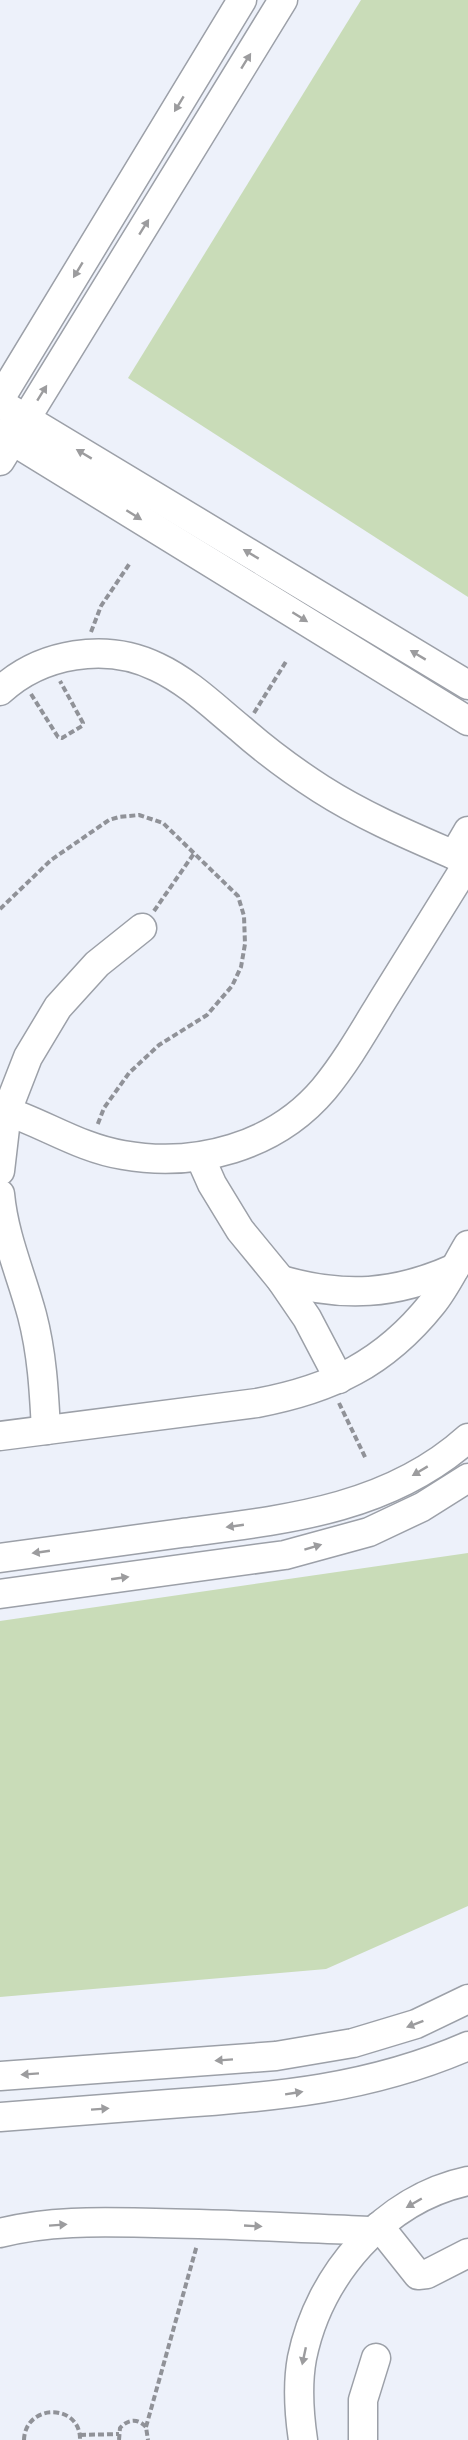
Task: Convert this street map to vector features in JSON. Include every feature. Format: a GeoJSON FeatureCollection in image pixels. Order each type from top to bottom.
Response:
{"type":"FeatureCollection","features":[{"type":"Feature","properties":{"kind":"street"},"geometry":{"type":"LineString","coordinates":[[242,0],[0,401],[10,438],[468,721]]}},
{"type":"Feature","properties":{"kind":"street"},"geometry":{"type":"LineString","coordinates":[[10,438],[283,0]]}},
{"type":"Feature","properties":{"kind":"street"},"geometry":{"type":"LineString","coordinates":[[10,438],[468,685]]}},
{"type":"Feature","properties":{"kind":"street"},"geometry":{"type":"LineString","coordinates":[[3,1110],[88,1146],[119,1155],[173,1160],[223,1152],[267,1134],[287,1122],[322,1091],[337,1072],[465,853],[364,814],[306,778],[242,731],[186,684],[156,666],[123,656],[88,654],[48,661],[10,683]]}},
{"type":"Feature","properties":{"kind":"street"},"geometry":{"type":"LineString","coordinates":[[0,1172],[3,1110],[28,1057],[58,1007],[97,964],[142,928]]}},
{"type":"Feature","properties":{"kind":"street"},"geometry":{"type":"LineString","coordinates":[[200,1157],[212,1184],[240,1230],[281,1280],[319,1338],[334,1381]]}},
{"type":"Feature","properties":{"kind":"street"},"geometry":{"type":"LineString","coordinates":[[0,1194],[5,1231],[26,1294],[39,1345],[46,1431]]}},
{"type":"Feature","properties":{"kind":"street"},"geometry":{"type":"LineString","coordinates":[[281,1280],[331,1291],[373,1291],[407,1286],[461,1256]]}},
{"type":"Feature","properties":{"kind":"street"},"geometry":{"type":"LineString","coordinates":[[0,1436],[257,1403],[298,1395],[334,1381],[375,1359],[407,1334],[434,1302],[461,1256]]}},
{"type":"Feature","properties":{"kind":"street"},"geometry":{"type":"LineString","coordinates":[[0,1558],[275,1521],[325,1511],[373,1495],[419,1473],[468,1438]]}},
{"type":"Feature","properties":{"kind":"street"},"geometry":{"type":"LineString","coordinates":[[0,1594],[285,1556],[369,1532],[422,1507],[468,1479]]}},
{"type":"Feature","properties":{"kind":"street"},"geometry":{"type":"LineString","coordinates":[[0,2076],[276,2056],[342,2045],[416,2024],[468,1999]]}},
{"type":"Feature","properties":{"kind":"street"},"geometry":{"type":"LineString","coordinates":[[0,2117],[277,2095],[351,2084],[427,2064],[468,2046]]}},
{"type":"Feature","properties":{"kind":"street"},"geometry":{"type":"LineString","coordinates":[[303,2440],[299,2411],[302,2359],[317,2309],[343,2264],[376,2229],[415,2201],[468,2181]]}},
{"type":"Feature","properties":{"kind":"street"},"geometry":{"type":"LineString","coordinates":[[0,2233],[51,2225],[96,2222],[376,2229],[418,2275],[427,2274],[468,2253]]}},
{"type":"Feature","properties":{"kind":"street"},"geometry":{"type":"LineString","coordinates":[[363,2440],[363,2400],[376,2358]]}},
{"type":"Feature","properties":{"kind":"path"},"geometry":{"type":"LineString","coordinates":[[88,654],[95,617],[130,563]]}},
{"type":"Feature","properties":{"kind":"path"},"geometry":{"type":"LineString","coordinates":[[242,731],[287,660]]}},
{"type":"Feature","properties":{"kind":"path"},"geometry":{"type":"LineString","coordinates":[[10,683],[57,736],[62,738],[83,723],[48,661]]}},
{"type":"Feature","properties":{"kind":"path"},"geometry":{"type":"LineString","coordinates":[[142,928],[195,852]]}},
{"type":"Feature","properties":{"kind":"path"},"geometry":{"type":"LineString","coordinates":[[334,1381],[366,1459]]}},
{"type":"Feature","properties":{"kind":"path"},"geometry":{"type":"LineString","coordinates":[[148,2440],[146,2427],[202,2224]]}},
{"type":"Feature","properties":{"kind":"path"},"geometry":{"type":"LineString","coordinates":[[24,2440],[27,2427],[32,2420],[47,2411],[56,2411],[72,2419],[80,2438],[119,2434]]}},
{"type":"Feature","properties":{"kind":"path"},"geometry":{"type":"LineString","coordinates":[[119,2440],[120,2428],[130,2420],[142,2423],[146,2427]]}},
{"type":"Feature","properties":{"kind":"green space"},"geometry":{"type":"Polygon","coordinates":[[[361,0],[468,0],[468,597],[128,378],[361,0]]]}},
{"type":"Feature","properties":{"kind":"green space"},"geometry":{"type":"Polygon","coordinates":[[[468,1553],[468,1906],[326,1969],[0,1997],[0,1621],[468,1553]]]}}]}
